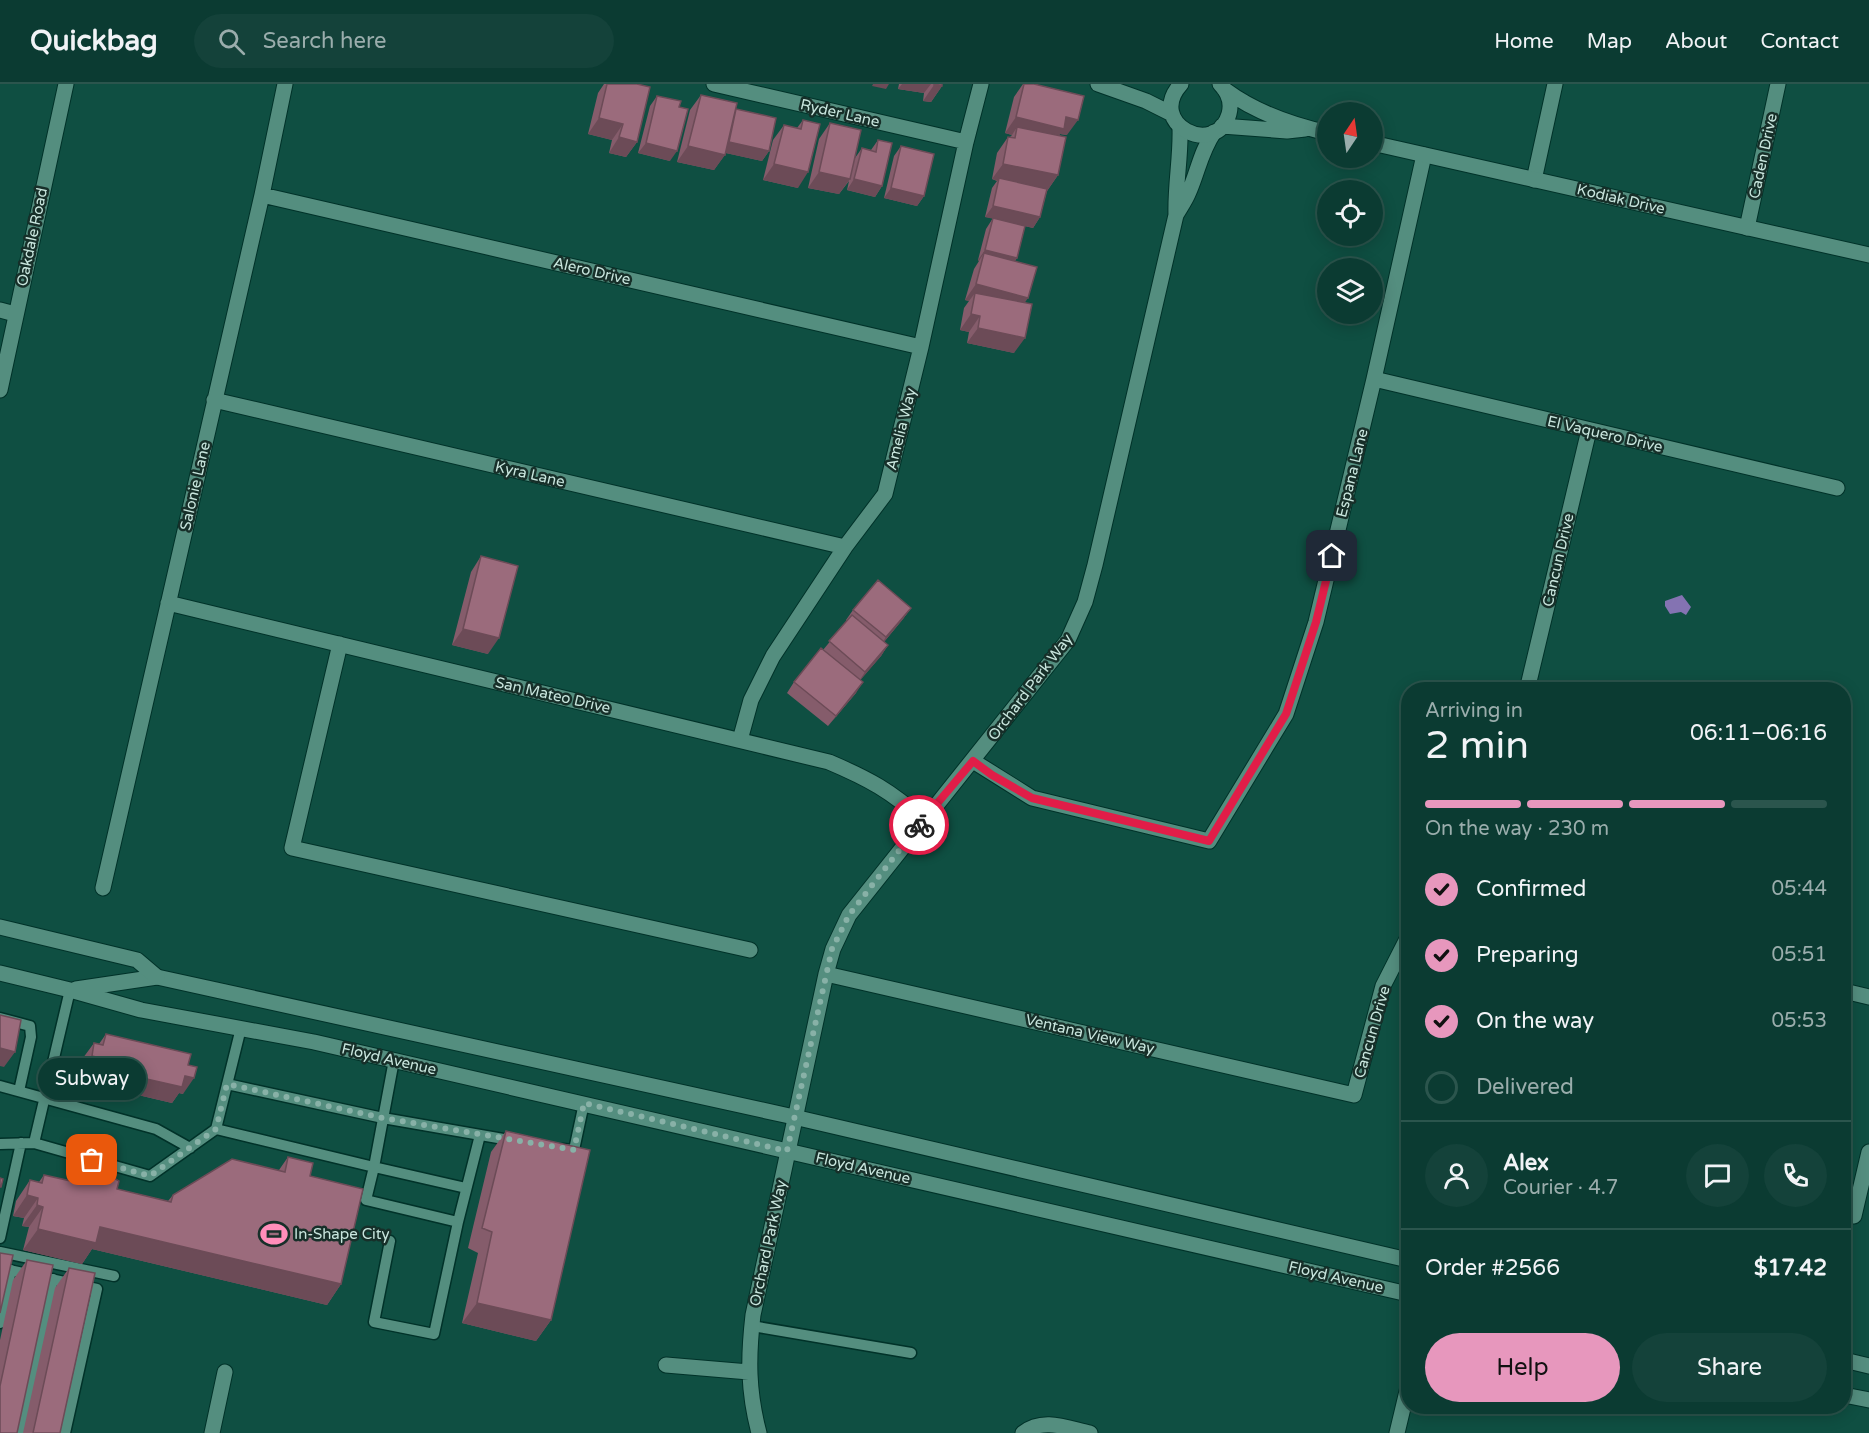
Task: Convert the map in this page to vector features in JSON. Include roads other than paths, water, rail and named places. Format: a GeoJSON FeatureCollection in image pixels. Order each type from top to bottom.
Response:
{"type":"FeatureCollection","features":[{"type":"Feature","properties":{"kind":"street","name":"Oakdale Road"},"geometry":{"type":"LineString","coordinates":[[0,390],[66,84]]}},
{"type":"Feature","properties":{"kind":"street","name":"Salonie Lane"},"geometry":{"type":"LineString","coordinates":[[103,888],[262,195],[285,84]]}},
{"type":"Feature","properties":{"kind":"street","name":"Ryder Lane"},"geometry":{"type":"LineString","coordinates":[[714,84],[966,142]]}},
{"type":"Feature","properties":{"kind":"street","name":"Amelia Way"},"geometry":{"type":"LineString","coordinates":[[740,740],[751,700],[773,656],[845,547],[885,494],[981,84]]}},
{"type":"Feature","properties":{"kind":"street"},"geometry":{"type":"LineString","coordinates":[[1098,84],[1146,101],[1194,135],[1204,135],[1218,129],[1287,131],[1308,129]]}},
{"type":"Feature","properties":{"kind":"street"},"geometry":{"type":"LineString","coordinates":[[1166,84],[1171,84]]}},
{"type":"Feature","properties":{"kind":"street","name":"Orchard Park Way"},"geometry":{"type":"LineString","coordinates":[[759,1433],[753,1412],[749,1372],[752,1326],[794,1117],[832,949],[849,915],[1068,640],[1084,602],[1095,565],[1176,215],[1175,192],[1181,156],[1172,98],[1181,84]]}},
{"type":"Feature","properties":{"kind":"street"},"geometry":{"type":"LineString","coordinates":[[1534,180],[1555,84]]}},
{"type":"Feature","properties":{"kind":"street","name":"Caden Drive"},"geometry":{"type":"LineString","coordinates":[[1747,228],[1779,84]]}},
{"type":"Feature","properties":{"kind":"street"},"geometry":{"type":"LineString","coordinates":[[1222,86],[1240,101],[1256,109],[1317,131]]}},
{"type":"Feature","properties":{"kind":"street","name":"Orchard Park Way"},"geometry":{"type":"LineString","coordinates":[[1176,215],[1188,194],[1206,144],[1228,118],[1230,108],[1222,86]]}},
{"type":"Feature","properties":{"kind":"street","name":"Kodiak Drive"},"geometry":{"type":"LineString","coordinates":[[1383,146],[1869,255]]}},
{"type":"Feature","properties":{"kind":"street","name":"Espana Lane"},"geometry":{"type":"LineString","coordinates":[[973,761],[1032,798],[1209,841],[1286,714],[1316,622],[1424,155]]}},
{"type":"Feature","properties":{"kind":"street","name":"Alero Drive"},"geometry":{"type":"LineString","coordinates":[[262,195],[921,347]]}},
{"type":"Feature","properties":{"kind":"street"},"geometry":{"type":"LineString","coordinates":[[0,310],[15,314]]}},
{"type":"Feature","properties":{"kind":"street","name":"El Vaquero Drive"},"geometry":{"type":"LineString","coordinates":[[1374,379],[1836,488]]}},
{"type":"Feature","properties":{"kind":"street","name":"Kyra Lane"},"geometry":{"type":"LineString","coordinates":[[214,400],[845,547]]}},
{"type":"Feature","properties":{"kind":"street","name":"Cancun Drive"},"geometry":{"type":"LineString","coordinates":[[1529,682],[1589,430]]}},
{"type":"Feature","properties":{"kind":"street","name":"San Mateo Drive"},"geometry":{"type":"LineString","coordinates":[[168,603],[829,762],[866,777],[897,797],[923,820]]}},
{"type":"Feature","properties":{"kind":"street"},"geometry":{"type":"LineString","coordinates":[[340,644],[292,848],[750,950]]}},
{"type":"Feature","properties":{"kind":"street"},"geometry":{"type":"LineString","coordinates":[[0,927],[137,960],[157,977]]}},
{"type":"Feature","properties":{"kind":"street","name":"Cancun Drive"},"geometry":{"type":"LineString","coordinates":[[1354,1095],[1383,986],[1401,951]]}},
{"type":"Feature","properties":{"kind":"street","name":"Floyd Avenue"},"geometry":{"type":"LineString","coordinates":[[0,973],[141,1010],[314,1042],[1401,1292]]}},
{"type":"Feature","properties":{"kind":"street","name":"Ventana View Way"},"geometry":{"type":"LineString","coordinates":[[826,974],[1354,1095]]}},
{"type":"Feature","properties":{"kind":"street","name":"Floyd Avenue"},"geometry":{"type":"LineString","coordinates":[[70,990],[157,977],[794,1117],[1401,1258]]}},
{"type":"Feature","properties":{"kind":"street"},"geometry":{"type":"LineString","coordinates":[[1851,993],[1869,997]]}},
{"type":"Feature","properties":{"kind":"street"},"geometry":{"type":"LineString","coordinates":[[1851,1209],[1869,1152]]}},
{"type":"Feature","properties":{"kind":"street"},"geometry":{"type":"LineString","coordinates":[[1851,1215],[1869,1219]]}},
{"type":"Feature","properties":{"kind":"street"},"geometry":{"type":"LineString","coordinates":[[1851,1362],[1869,1366]]}},
{"type":"Feature","properties":{"kind":"street"},"geometry":{"type":"LineString","coordinates":[[666,1365],[749,1372]]}},
{"type":"Feature","properties":{"kind":"street"},"geometry":{"type":"LineString","coordinates":[[212,1433],[225,1372]]}},
{"type":"Feature","properties":{"kind":"street"},"geometry":{"type":"LineString","coordinates":[[1851,1396],[1869,1400]]}},
{"type":"Feature","properties":{"kind":"street"},"geometry":{"type":"LineString","coordinates":[[1397,1433],[1402,1414]]}},
{"type":"Feature","properties":{"kind":"street"},"geometry":{"type":"LineString","coordinates":[[1025,1431],[1039,1424],[1050,1424],[1090,1433]]}},
{"type":"Feature","properties":{"kind":"lane"},"geometry":{"type":"LineString","coordinates":[[34,1143],[70,990]]}},
{"type":"Feature","properties":{"kind":"lane"},"geometry":{"type":"LineString","coordinates":[[0,1018],[30,1026],[31,1037],[19,1091]]}},
{"type":"Feature","properties":{"kind":"lane"},"geometry":{"type":"LineString","coordinates":[[0,1144],[34,1143],[150,1176],[216,1129],[241,1028]]}},
{"type":"Feature","properties":{"kind":"lane"},"geometry":{"type":"LineString","coordinates":[[394,1060],[366,1200],[458,1222]]}},
{"type":"Feature","properties":{"kind":"lane"},"geometry":{"type":"LineString","coordinates":[[227,1084],[383,1118],[527,1143]]}},
{"type":"Feature","properties":{"kind":"lane"},"geometry":{"type":"LineString","coordinates":[[0,1086],[156,1129],[190,1148]]}},
{"type":"Feature","properties":{"kind":"lane"},"geometry":{"type":"LineString","coordinates":[[550,1146],[574,1150],[584,1103]]}},
{"type":"Feature","properties":{"kind":"lane"},"geometry":{"type":"LineString","coordinates":[[216,1129],[466,1188]]}},
{"type":"Feature","properties":{"kind":"lane"},"geometry":{"type":"LineString","coordinates":[[390,1241],[374,1322],[434,1334],[458,1222],[480,1135]]}},
{"type":"Feature","properties":{"kind":"lane"},"geometry":{"type":"LineString","coordinates":[[0,1238],[21,1143]]}},
{"type":"Feature","properties":{"kind":"lane"},"geometry":{"type":"LineString","coordinates":[[0,1252],[114,1276]]}},
{"type":"Feature","properties":{"kind":"lane"},"geometry":{"type":"LineString","coordinates":[[0,1323],[6,1269],[97,1289],[65,1433]]}},
{"type":"Feature","properties":{"kind":"lane"},"geometry":{"type":"LineString","coordinates":[[19,1433],[53,1279]]}},
{"type":"Feature","properties":{"kind":"lane"},"geometry":{"type":"LineString","coordinates":[[752,1326],[911,1353]]}},
{"type":"Feature","properties":{"kind":"place","name":"Subway"},"geometry":{"type":"Point","coordinates":[92,1160]}},
{"type":"Feature","properties":{"kind":"place","name":"In-Shape City"},"geometry":{"type":"Point","coordinates":[274,1234]}}]}
